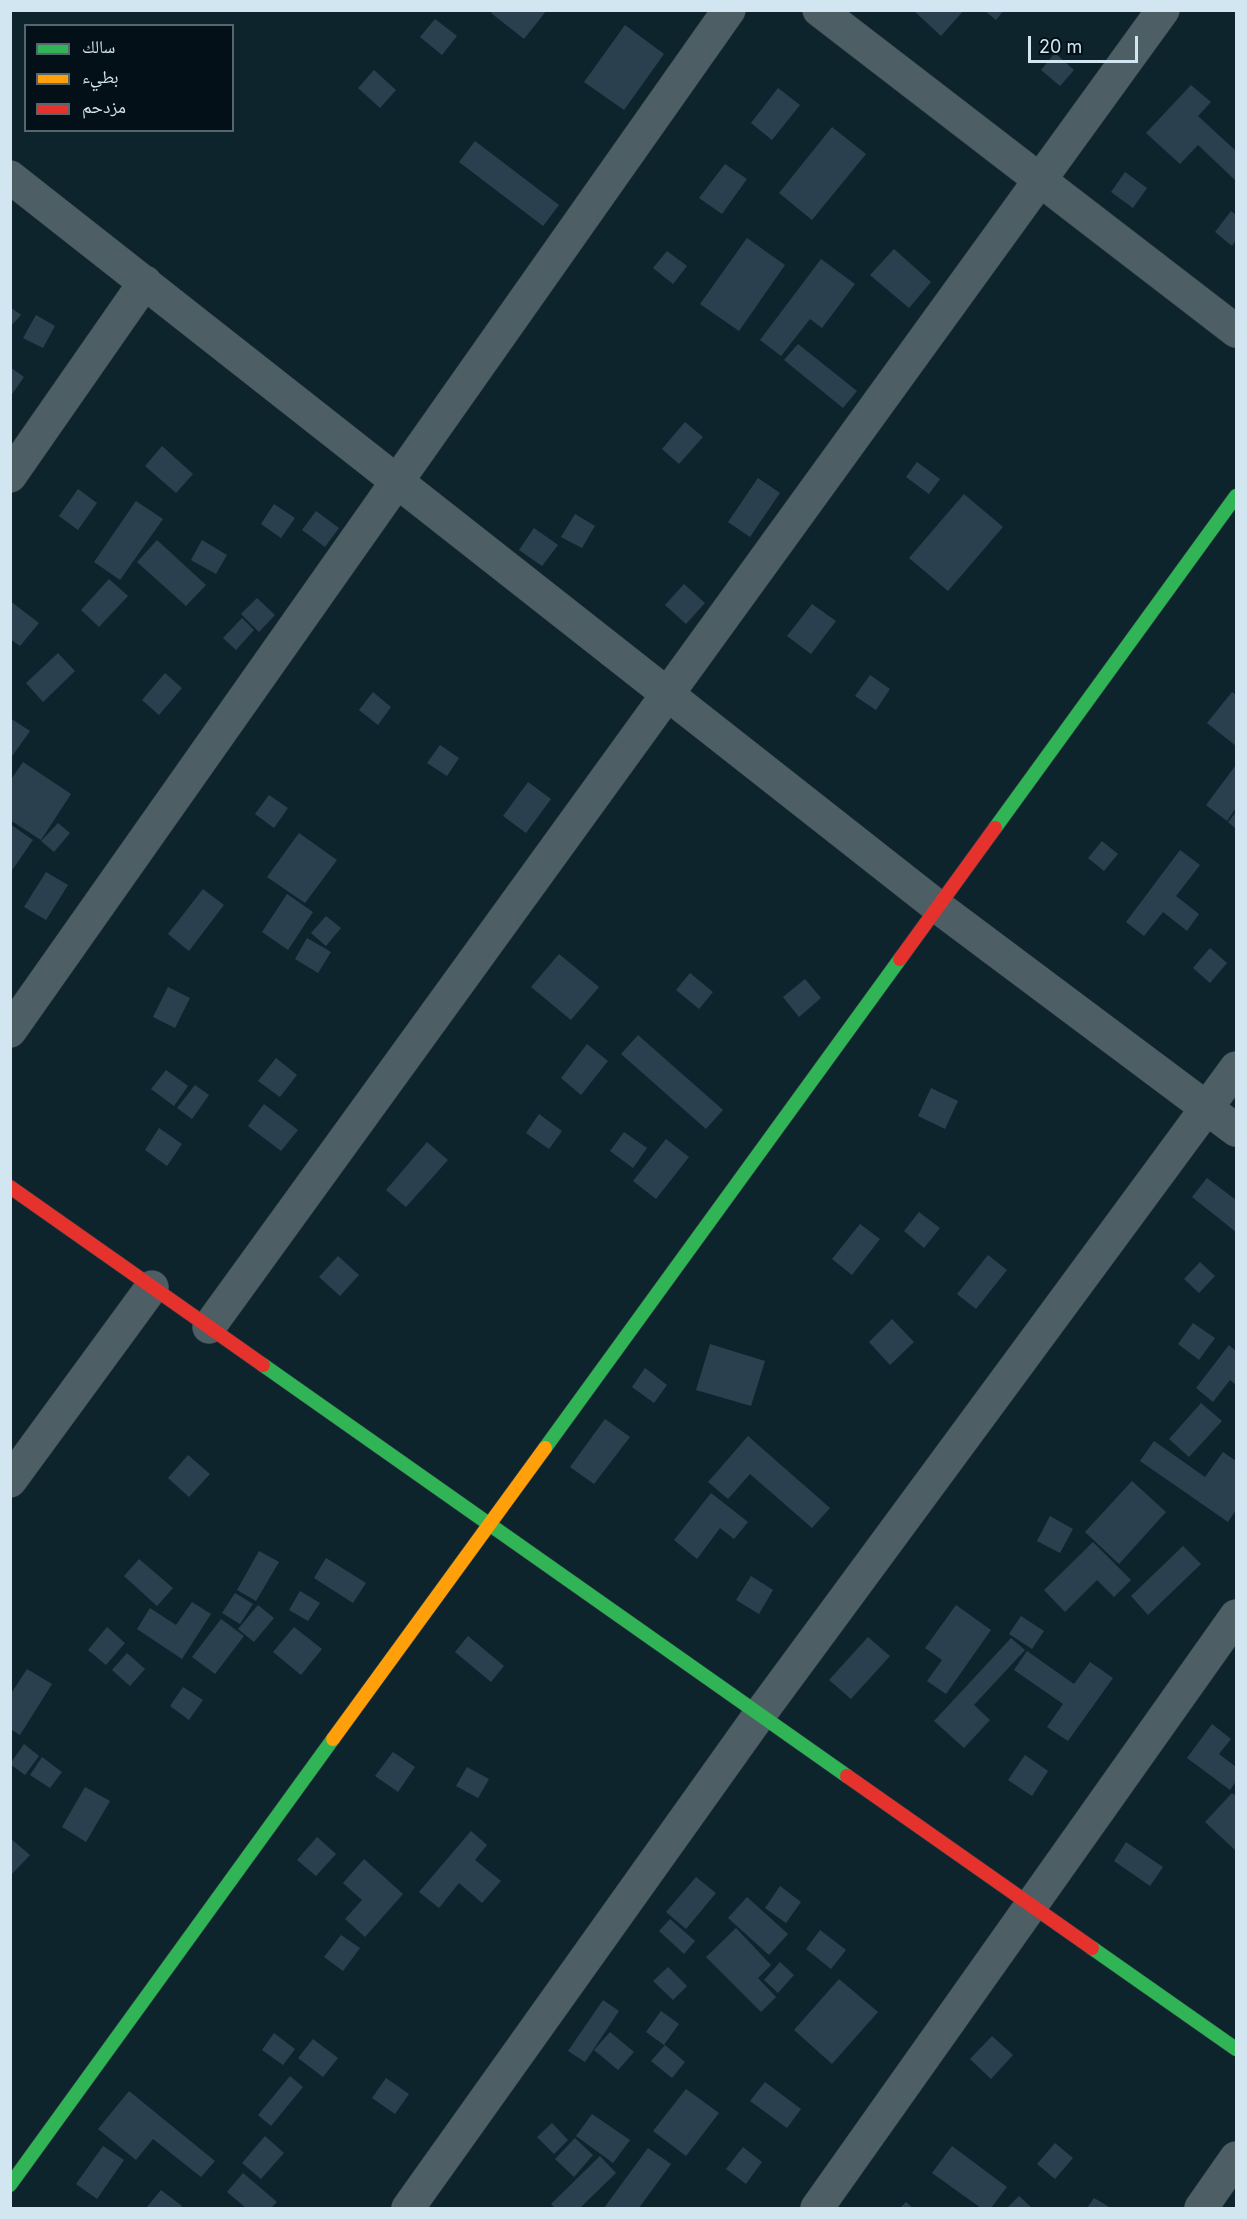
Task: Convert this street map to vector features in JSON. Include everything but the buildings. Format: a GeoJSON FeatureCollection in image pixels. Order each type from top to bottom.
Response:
{"type":"FeatureCollection","features":[{"type":"Feature","properties":{"kind":"street"},"geometry":{"type":"LineString","coordinates":[[10,1031],[729,10]]}},
{"type":"Feature","properties":{"kind":"street"},"geometry":{"type":"LineString","coordinates":[[819,10],[1236,332]]}},
{"type":"Feature","properties":{"kind":"street"},"geometry":{"type":"LineString","coordinates":[[209,1327],[1163,10]]}},
{"type":"Feature","properties":{"kind":"street"},"geometry":{"type":"LineString","coordinates":[[10,177],[938,907],[1236,1130]]}},
{"type":"Feature","properties":{"kind":"street"},"geometry":{"type":"LineString","coordinates":[[10,476],[145,282]]}},
{"type":"Feature","properties":{"kind":"street"},"geometry":{"type":"LineString","coordinates":[[10,2185],[1236,496]]}},
{"type":"Feature","properties":{"kind":"street"},"geometry":{"type":"LineString","coordinates":[[408,2208],[760,1714],[1236,1068]]}},
{"type":"Feature","properties":{"kind":"street"},"geometry":{"type":"LineString","coordinates":[[10,1187],[1236,2049]]}},
{"type":"Feature","properties":{"kind":"street"},"geometry":{"type":"LineString","coordinates":[[10,1481],[152,1287]]}},
{"type":"Feature","properties":{"kind":"street"},"geometry":{"type":"LineString","coordinates":[[817,2208],[1236,1616]]}},
{"type":"Feature","properties":{"kind":"street"},"geometry":{"type":"LineString","coordinates":[[1201,2208],[1236,2158]]}},
{"type":"Feature","properties":{"kind":"traffic: fast"},"geometry":{"type":"LineString","coordinates":[[995,828],[1236,496]]}},
{"type":"Feature","properties":{"kind":"traffic: fast"},"geometry":{"type":"LineString","coordinates":[[545,1448],[900,959]]}},
{"type":"Feature","properties":{"kind":"traffic: fast"},"geometry":{"type":"LineString","coordinates":[[263,1365],[847,1776]]}},
{"type":"Feature","properties":{"kind":"traffic: fast"},"geometry":{"type":"LineString","coordinates":[[10,2185],[333,1739]]}},
{"type":"Feature","properties":{"kind":"traffic: fast"},"geometry":{"type":"LineString","coordinates":[[1092,1948],[1236,2049]]}},
{"type":"Feature","properties":{"kind":"traffic: slow"},"geometry":{"type":"LineString","coordinates":[[333,1739],[545,1448]]}},
{"type":"Feature","properties":{"kind":"traffic: jam"},"geometry":{"type":"LineString","coordinates":[[900,959],[995,828]]}},
{"type":"Feature","properties":{"kind":"traffic: jam"},"geometry":{"type":"LineString","coordinates":[[10,1187],[263,1365]]}},
{"type":"Feature","properties":{"kind":"traffic: jam"},"geometry":{"type":"LineString","coordinates":[[847,1776],[1092,1948]]}}]}
